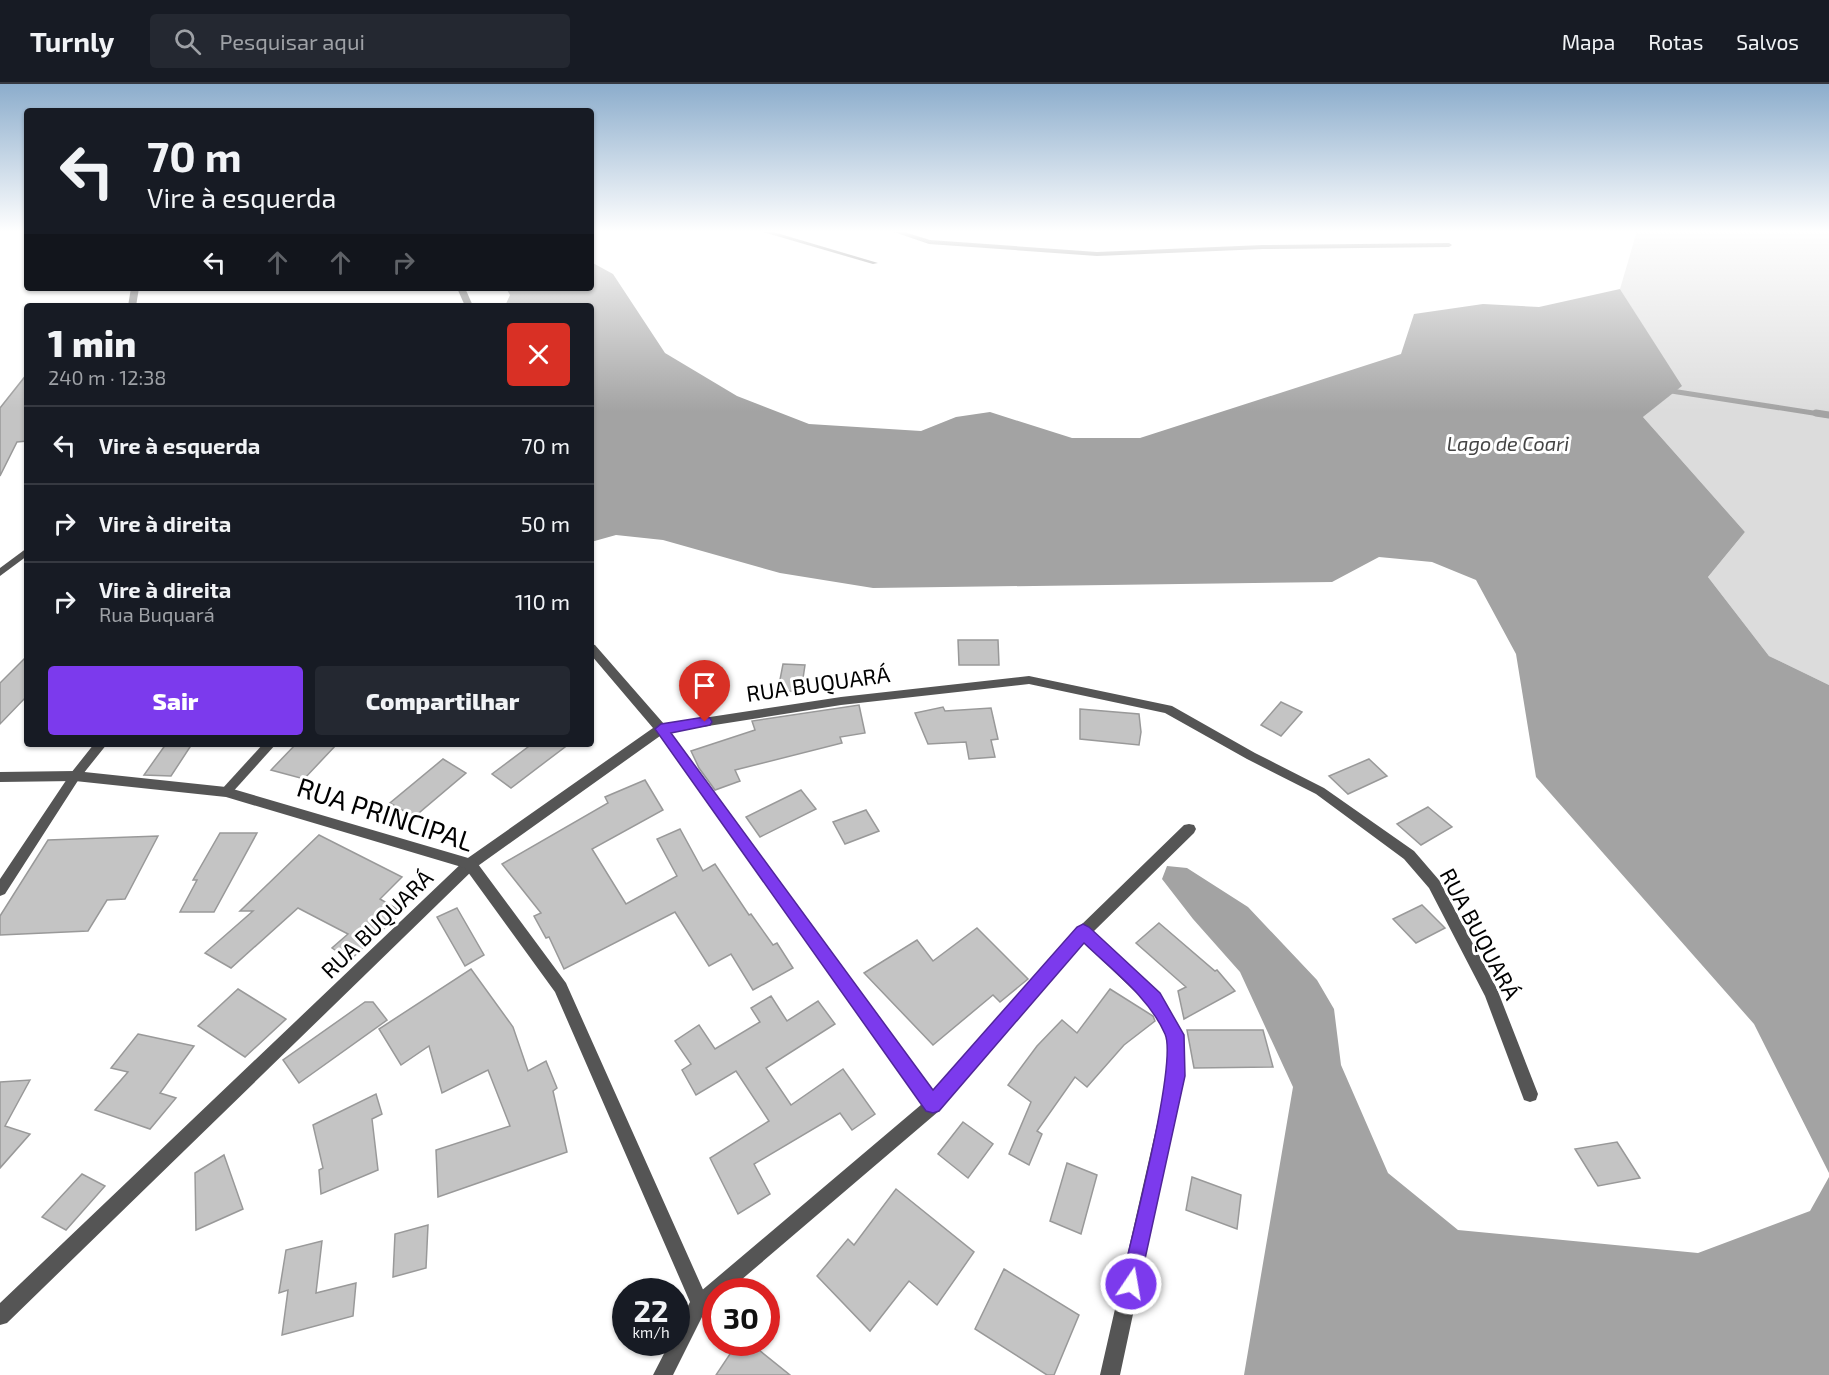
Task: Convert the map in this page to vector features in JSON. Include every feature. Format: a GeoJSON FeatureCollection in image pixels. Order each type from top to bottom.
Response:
{"type":"FeatureCollection","features":[{"type":"Feature","properties":{"kind":"street"},"geometry":{"type":"LineString","coordinates":[[0,573],[24,553]]}},
{"type":"Feature","properties":{"kind":"street"},"geometry":{"type":"LineString","coordinates":[[594,651],[661,729],[933,1104]]}},
{"type":"Feature","properties":{"kind":"street","name":"RUA BUQUARÁ"},"geometry":{"type":"LineString","coordinates":[[0,1316],[470,864],[661,729],[841,701],[1029,680],[1168,709],[1251,756],[1320,791],[1409,855],[1434,884],[1492,994],[1530,1094]]}},
{"type":"Feature","properties":{"kind":"street"},"geometry":{"type":"LineString","coordinates":[[0,890],[75,776],[99,747]]}},
{"type":"Feature","properties":{"kind":"street"},"geometry":{"type":"LineString","coordinates":[[226,792],[267,747]]}},
{"type":"Feature","properties":{"kind":"street","name":"RUA PRINCIPAL"},"geometry":{"type":"LineString","coordinates":[[0,777],[75,776],[226,792],[470,864],[561,988],[700,1304]]}},
{"type":"Feature","properties":{"kind":"street"},"geometry":{"type":"LineString","coordinates":[[663,1375],[700,1304],[933,1104],[1083,932],[1189,829]]}},
{"type":"Feature","properties":{"kind":"street"},"geometry":{"type":"LineString","coordinates":[[1083,932],[1154,999],[1175,1035],[1176,1076],[1110,1375]]}},
{"type":"Feature","properties":{"kind":"shaded area"},"geometry":{"type":"Polygon","coordinates":[[[1621,291],[1829,291],[1829,685],[1769,656],[1708,577],[1745,532],[1643,417],[1681,386],[1621,291]]]}},
{"type":"Feature","properties":{"kind":"water","name":"Lago de Coari"},"geometry":{"type":"Polygon","coordinates":[[[508,291],[624,291],[665,353],[737,396],[809,424],[921,431],[956,417],[990,412],[1072,438],[1140,438],[1401,354],[1414,314],[1483,304],[1539,307],[1610,291],[1621,291],[1682,386],[1643,417],[1745,532],[1708,577],[1769,656],[1829,685],[1829,1173],[1754,1024],[1536,777],[1516,654],[1476,580],[1432,562],[1379,557],[1332,582],[873,588],[780,573],[663,540],[616,535],[594,541],[594,303],[506,303],[510,295],[508,291]]]}},
{"type":"Feature","properties":{"kind":"water"},"geometry":{"type":"Polygon","coordinates":[[[1167,866],[1187,868],[1248,907],[1317,980],[1334,1009],[1341,1065],[1388,1173],[1458,1230],[1698,1253],[1810,1211],[1829,1177],[1829,1375],[1244,1375],[1293,1087],[1240,972],[1193,919],[1162,879],[1167,866]]]}},
{"type":"Feature","properties":{"kind":"building"},"geometry":{"type":"Polygon","coordinates":[[[24,378],[24,441],[17,442],[0,476],[0,408],[24,378]]]}},
{"type":"Feature","properties":{"kind":"building"},"geometry":{"type":"Polygon","coordinates":[[[958,640],[998,640],[999,665],[959,665],[958,640]]]}},
{"type":"Feature","properties":{"kind":"building"},"geometry":{"type":"Polygon","coordinates":[[[24,659],[24,699],[0,724],[0,683],[24,659]]]}},
{"type":"Feature","properties":{"kind":"building"},"geometry":{"type":"Polygon","coordinates":[[[783,664],[805,665],[801,692],[778,690],[783,664]]]}},
{"type":"Feature","properties":{"kind":"building"},"geometry":{"type":"Polygon","coordinates":[[[1281,702],[1302,712],[1281,736],[1261,725],[1281,702]]]}},
{"type":"Feature","properties":{"kind":"building"},"geometry":{"type":"Polygon","coordinates":[[[859,705],[865,733],[840,737],[842,743],[735,770],[740,781],[715,790],[699,768],[691,751],[755,730],[752,721],[859,705]]]}},
{"type":"Feature","properties":{"kind":"building"},"geometry":{"type":"Polygon","coordinates":[[[943,707],[945,711],[991,708],[998,739],[991,740],[995,757],[969,759],[966,742],[928,744],[915,713],[943,707]]]}},
{"type":"Feature","properties":{"kind":"building"},"geometry":{"type":"Polygon","coordinates":[[[1080,709],[1139,714],[1141,732],[1139,745],[1080,739],[1080,709]]]}},
{"type":"Feature","properties":{"kind":"building"},"geometry":{"type":"Polygon","coordinates":[[[164,747],[190,747],[171,776],[144,775],[164,747]]]}},
{"type":"Feature","properties":{"kind":"building"},"geometry":{"type":"Polygon","coordinates":[[[293,747],[334,747],[304,779],[271,770],[293,747]]]}},
{"type":"Feature","properties":{"kind":"building"},"geometry":{"type":"Polygon","coordinates":[[[528,747],[565,747],[511,788],[492,774],[528,747]]]}},
{"type":"Feature","properties":{"kind":"building"},"geometry":{"type":"Polygon","coordinates":[[[443,759],[466,773],[414,817],[390,803],[443,759]]]}},
{"type":"Feature","properties":{"kind":"building"},"geometry":{"type":"Polygon","coordinates":[[[1369,759],[1387,776],[1348,794],[1329,776],[1369,759]]]}},
{"type":"Feature","properties":{"kind":"building"},"geometry":{"type":"Polygon","coordinates":[[[645,780],[663,810],[592,849],[626,904],[677,876],[657,839],[680,829],[703,871],[715,864],[749,915],[751,914],[773,945],[777,943],[793,968],[753,990],[731,954],[709,966],[675,912],[564,969],[549,937],[546,938],[534,916],[541,913],[502,864],[608,803],[605,797],[645,780]]]}},
{"type":"Feature","properties":{"kind":"building"},"geometry":{"type":"Polygon","coordinates":[[[801,790],[816,809],[760,837],[746,817],[801,790]]]}},
{"type":"Feature","properties":{"kind":"building"},"geometry":{"type":"Polygon","coordinates":[[[1428,807],[1452,827],[1421,845],[1397,824],[1428,807]]]}},
{"type":"Feature","properties":{"kind":"building"},"geometry":{"type":"Polygon","coordinates":[[[866,810],[879,831],[845,844],[833,822],[866,810]]]}},
{"type":"Feature","properties":{"kind":"building"},"geometry":{"type":"Polygon","coordinates":[[[220,833],[257,833],[214,912],[180,912],[197,880],[193,880],[220,833]]]}},
{"type":"Feature","properties":{"kind":"building"},"geometry":{"type":"Polygon","coordinates":[[[319,835],[402,877],[380,899],[402,912],[350,960],[332,948],[348,934],[298,908],[231,968],[205,953],[253,911],[240,911],[319,835]]]}},
{"type":"Feature","properties":{"kind":"building"},"geometry":{"type":"Polygon","coordinates":[[[158,836],[125,899],[107,900],[88,931],[0,935],[0,916],[48,840],[158,836]]]}},
{"type":"Feature","properties":{"kind":"building"},"geometry":{"type":"Polygon","coordinates":[[[1422,905],[1445,928],[1416,943],[1393,919],[1422,905]]]}},
{"type":"Feature","properties":{"kind":"building"},"geometry":{"type":"Polygon","coordinates":[[[457,908],[484,955],[465,966],[437,917],[457,908]]]}},
{"type":"Feature","properties":{"kind":"building"},"geometry":{"type":"Polygon","coordinates":[[[1159,923],[1215,971],[1217,970],[1235,991],[1184,1019],[1178,991],[1186,987],[1136,943],[1159,923]]]}},
{"type":"Feature","properties":{"kind":"building"},"geometry":{"type":"Polygon","coordinates":[[[977,928],[1028,979],[1000,1002],[993,995],[933,1045],[864,973],[917,940],[933,961],[977,928]]]}},
{"type":"Feature","properties":{"kind":"building"},"geometry":{"type":"Polygon","coordinates":[[[471,969],[513,1027],[528,1071],[546,1061],[557,1088],[553,1091],[567,1152],[438,1197],[436,1150],[510,1126],[488,1070],[442,1093],[429,1046],[401,1065],[379,1029],[471,969]]]}},
{"type":"Feature","properties":{"kind":"building"},"geometry":{"type":"Polygon","coordinates":[[[238,989],[286,1019],[245,1057],[198,1026],[238,989]]]}},
{"type":"Feature","properties":{"kind":"building"},"geometry":{"type":"Polygon","coordinates":[[[1110,989],[1153,1016],[1155,1021],[1124,1045],[1087,1087],[1075,1077],[1037,1131],[1042,1134],[1029,1165],[1009,1154],[1031,1102],[1008,1085],[1037,1046],[1062,1020],[1077,1033],[1110,989]]]}},
{"type":"Feature","properties":{"kind":"building"},"geometry":{"type":"Polygon","coordinates":[[[771,996],[787,1021],[818,1001],[835,1024],[766,1068],[791,1105],[843,1069],[875,1114],[852,1130],[840,1113],[754,1164],[770,1194],[738,1214],[710,1158],[769,1121],[736,1071],[696,1095],[682,1070],[691,1064],[675,1041],[699,1025],[715,1049],[760,1022],[751,1008],[771,996]]]}},
{"type":"Feature","properties":{"kind":"building"},"geometry":{"type":"Polygon","coordinates":[[[365,1002],[373,1002],[387,1020],[299,1083],[283,1060],[365,1002]]]}},
{"type":"Feature","properties":{"kind":"building"},"geometry":{"type":"Polygon","coordinates":[[[1187,1030],[1263,1030],[1273,1067],[1194,1068],[1187,1030]]]}},
{"type":"Feature","properties":{"kind":"building"},"geometry":{"type":"Polygon","coordinates":[[[138,1034],[194,1046],[160,1093],[176,1098],[150,1129],[95,1110],[128,1072],[111,1068],[138,1034]]]}},
{"type":"Feature","properties":{"kind":"building"},"geometry":{"type":"Polygon","coordinates":[[[30,1080],[5,1126],[30,1134],[0,1168],[0,1082],[30,1080]]]}},
{"type":"Feature","properties":{"kind":"building"},"geometry":{"type":"Polygon","coordinates":[[[376,1094],[382,1114],[372,1119],[378,1170],[321,1194],[319,1170],[323,1168],[313,1125],[376,1094]]]}},
{"type":"Feature","properties":{"kind":"building"},"geometry":{"type":"Polygon","coordinates":[[[963,1122],[993,1144],[968,1178],[938,1154],[963,1122]]]}},
{"type":"Feature","properties":{"kind":"building"},"geometry":{"type":"Polygon","coordinates":[[[1617,1142],[1640,1178],[1598,1186],[1575,1149],[1617,1142]]]}},
{"type":"Feature","properties":{"kind":"building"},"geometry":{"type":"Polygon","coordinates":[[[224,1155],[243,1209],[196,1230],[195,1173],[224,1155]]]}},
{"type":"Feature","properties":{"kind":"building"},"geometry":{"type":"Polygon","coordinates":[[[1067,1163],[1097,1175],[1081,1234],[1050,1221],[1067,1163]]]}},
{"type":"Feature","properties":{"kind":"building"},"geometry":{"type":"Polygon","coordinates":[[[82,1174],[105,1186],[66,1230],[42,1217],[82,1174]]]}},
{"type":"Feature","properties":{"kind":"building"},"geometry":{"type":"Polygon","coordinates":[[[1192,1177],[1241,1195],[1237,1229],[1186,1210],[1192,1177]]]}},
{"type":"Feature","properties":{"kind":"building"},"geometry":{"type":"Polygon","coordinates":[[[896,1189],[974,1252],[937,1305],[909,1281],[870,1331],[817,1276],[848,1239],[854,1245],[896,1189]]]}},
{"type":"Feature","properties":{"kind":"building"},"geometry":{"type":"Polygon","coordinates":[[[428,1225],[426,1268],[393,1277],[395,1234],[428,1225]]]}},
{"type":"Feature","properties":{"kind":"building"},"geometry":{"type":"Polygon","coordinates":[[[322,1241],[316,1293],[356,1283],[353,1316],[282,1335],[288,1290],[279,1293],[286,1250],[322,1241]]]}},
{"type":"Feature","properties":{"kind":"building"},"geometry":{"type":"Polygon","coordinates":[[[1004,1269],[1079,1315],[1054,1375],[1047,1375],[975,1329],[1004,1269]]]}},
{"type":"Feature","properties":{"kind":"building"},"geometry":{"type":"Polygon","coordinates":[[[729,1356],[766,1356],[790,1375],[716,1375],[729,1356]]]}},
{"type":"Feature","properties":{"kind":"waterway"},"geometry":{"type":"LineString","coordinates":[[1665,390],[1826,415]]}},
{"type":"Feature","properties":{"kind":"waterway"},"geometry":{"type":"LineString","coordinates":[[1816,413],[1829,415]]}},
{"type":"Feature","properties":{"kind":"route"},"geometry":{"type":"LineString","coordinates":[[705,722],[661,729],[933,1104],[1083,932],[1154,999],[1175,1035],[1176,1076],[1131,1284]]}}]}
